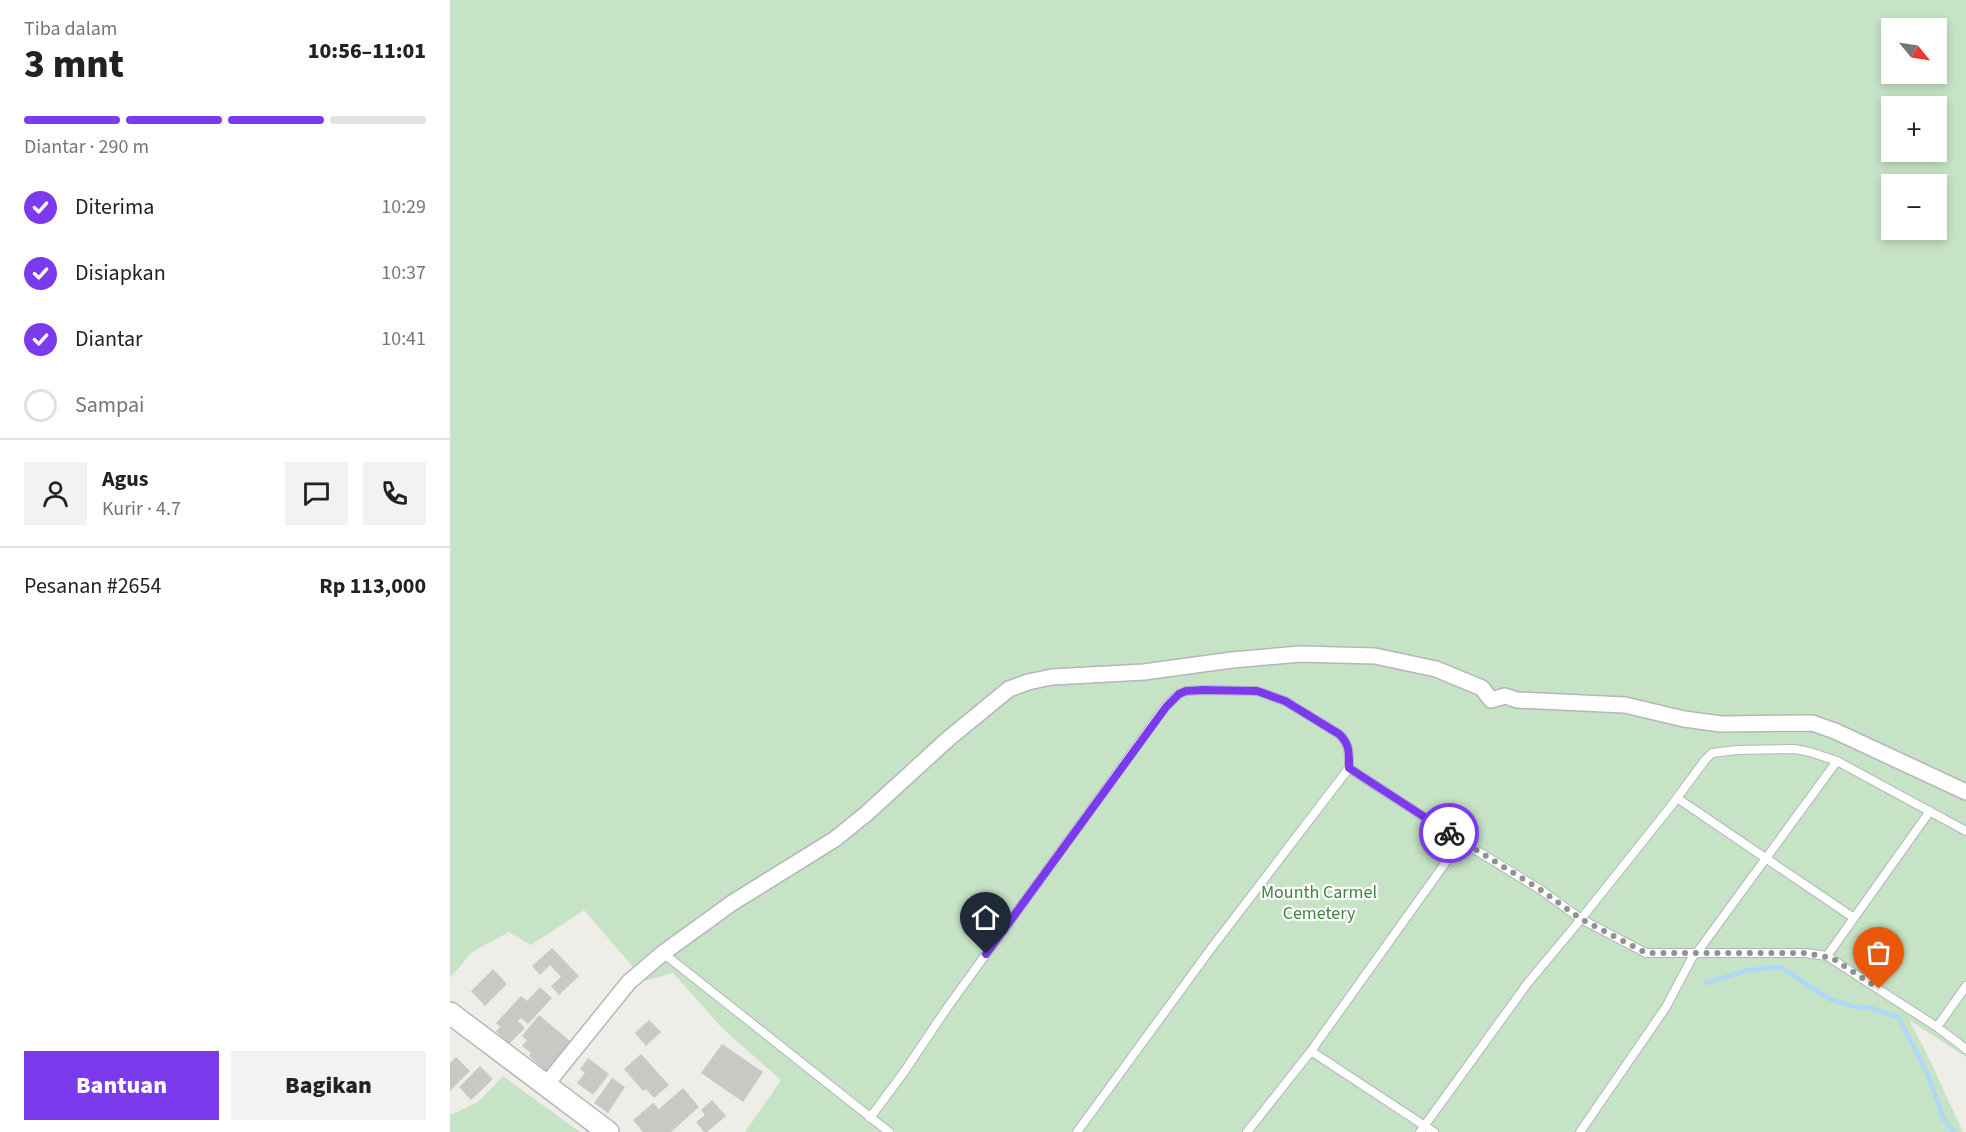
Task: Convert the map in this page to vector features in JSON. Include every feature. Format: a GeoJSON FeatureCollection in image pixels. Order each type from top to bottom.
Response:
{"type":"FeatureCollection","features":[{"type":"Feature","properties":{"kind":"main road"},"geometry":{"type":"LineString","coordinates":[[450,1013],[608,1132]]}},
{"type":"Feature","properties":{"kind":"street"},"geometry":{"type":"LineString","coordinates":[[545,1086],[629,982],[663,953],[732,903],[835,839],[866,814],[905,776],[956,732],[1009,689],[1052,677],[1144,672],[1232,660],[1300,654],[1375,656],[1436,669],[1482,688],[1491,700],[1505,696],[1517,700],[1557,704],[1625,705],[1721,724],[1812,723],[1835,730],[1966,792]]}},
{"type":"Feature","properties":{"kind":"lane"},"geometry":{"type":"LineString","coordinates":[[870,1118],[947,1008],[1166,707],[1179,694],[1186,691],[1203,690],[1257,691],[1285,701],[1345,739],[1349,747],[1349,768],[1203,960],[1077,1132]]}},
{"type":"Feature","properties":{"kind":"lane"},"geometry":{"type":"LineString","coordinates":[[1422,1129],[1527,984],[1677,798],[1704,760],[1712,753],[1795,749],[1837,761],[1966,831]]}},
{"type":"Feature","properties":{"kind":"lane"},"geometry":{"type":"LineString","coordinates":[[1580,1132],[1666,1007],[1695,954],[1837,761]]}},
{"type":"Feature","properties":{"kind":"lane"},"geometry":{"type":"LineString","coordinates":[[1349,768],[1541,890],[1581,919],[1646,953],[1806,953],[1827,956],[1937,1027],[1966,1049]]}},
{"type":"Feature","properties":{"kind":"lane"},"geometry":{"type":"LineString","coordinates":[[1677,798],[1854,918]]}},
{"type":"Feature","properties":{"kind":"lane"},"geometry":{"type":"LineString","coordinates":[[1827,956],[1930,811]]}},
{"type":"Feature","properties":{"kind":"lane"},"geometry":{"type":"LineString","coordinates":[[1247,1132],[1311,1051],[1461,841]]}},
{"type":"Feature","properties":{"kind":"lane"},"geometry":{"type":"LineString","coordinates":[[663,953],[889,1132]]}},
{"type":"Feature","properties":{"kind":"lane"},"geometry":{"type":"LineString","coordinates":[[1937,1027],[1966,986]]}},
{"type":"Feature","properties":{"kind":"lane"},"geometry":{"type":"LineString","coordinates":[[1311,1051],[1422,1129],[1434,1132]]}},
{"type":"Feature","properties":{"kind":"green space","name":"Mounth Carmel Cemetery"},"geometry":{"type":"Polygon","coordinates":[[[450,0],[1966,0],[1966,1057],[1909,1020],[1963,1132],[745,1132],[781,1080],[722,1028],[673,973],[645,981],[584,910],[531,945],[509,932],[472,952],[450,978],[450,0]]]}},
{"type":"Feature","properties":{"kind":"green space"},"geometry":{"type":"Polygon","coordinates":[[[503,1076],[580,1132],[450,1132],[450,1113],[478,1102],[503,1076]]]}},
{"type":"Feature","properties":{"kind":"building"},"geometry":{"type":"Polygon","coordinates":[[[552,948],[579,976],[559,995],[551,986],[561,977],[550,965],[540,975],[532,966],[552,948]]]}},
{"type":"Feature","properties":{"kind":"building"},"geometry":{"type":"Polygon","coordinates":[[[493,969],[507,984],[485,1006],[471,991],[493,969]]]}},
{"type":"Feature","properties":{"kind":"building"},"geometry":{"type":"Polygon","coordinates":[[[540,987],[552,998],[528,1024],[521,1018],[518,1021],[525,1028],[509,1044],[496,1031],[500,1027],[496,1023],[521,996],[527,1001],[540,987]]]}},
{"type":"Feature","properties":{"kind":"building"},"geometry":{"type":"Polygon","coordinates":[[[539,1015],[570,1041],[546,1071],[529,1056],[531,1053],[522,1046],[527,1040],[522,1036],[539,1015]]]}},
{"type":"Feature","properties":{"kind":"building"},"geometry":{"type":"Polygon","coordinates":[[[649,1020],[661,1032],[646,1046],[635,1033],[649,1020]]]}},
{"type":"Feature","properties":{"kind":"building"},"geometry":{"type":"Polygon","coordinates":[[[722,1044],[763,1072],[743,1102],[701,1073],[722,1044]]]}},
{"type":"Feature","properties":{"kind":"building"},"geometry":{"type":"Polygon","coordinates":[[[641,1054],[669,1085],[654,1098],[646,1089],[643,1091],[624,1069],[641,1054]]]}},
{"type":"Feature","properties":{"kind":"building"},"geometry":{"type":"Polygon","coordinates":[[[456,1057],[470,1071],[450,1091],[450,1063],[456,1057]]]}},
{"type":"Feature","properties":{"kind":"building"},"geometry":{"type":"Polygon","coordinates":[[[588,1058],[609,1074],[593,1095],[577,1083],[585,1073],[580,1069],[588,1058]]]}},
{"type":"Feature","properties":{"kind":"building"},"geometry":{"type":"Polygon","coordinates":[[[480,1066],[493,1079],[471,1100],[459,1087],[480,1066]]]}},
{"type":"Feature","properties":{"kind":"building"},"geometry":{"type":"Polygon","coordinates":[[[612,1078],[625,1087],[608,1113],[594,1103],[612,1078]]]}},
{"type":"Feature","properties":{"kind":"building"},"geometry":{"type":"Polygon","coordinates":[[[683,1088],[699,1107],[671,1132],[643,1132],[633,1120],[653,1103],[659,1109],[683,1088]]]}},
{"type":"Feature","properties":{"kind":"building"},"geometry":{"type":"Polygon","coordinates":[[[712,1100],[726,1116],[704,1132],[696,1122],[705,1115],[701,1110],[712,1100]]]}},
{"type":"Feature","properties":{"kind":"waterway"},"geometry":{"type":"LineString","coordinates":[[1705,983],[1749,970],[1780,967],[1828,998],[1898,1017],[1927,1073],[1944,1120],[1954,1132]]}},
{"type":"Feature","properties":{"kind":"way so far"},"geometry":{"type":"LineString","coordinates":[[1449,833],[1541,890],[1581,919],[1646,953],[1806,953],[1827,956],[1879,989]]}},
{"type":"Feature","properties":{"kind":"route"},"geometry":{"type":"LineString","coordinates":[[986,954],[1166,707],[1179,694],[1186,691],[1257,691],[1285,701],[1345,739],[1349,747],[1349,768],[1449,833]]}}]}
